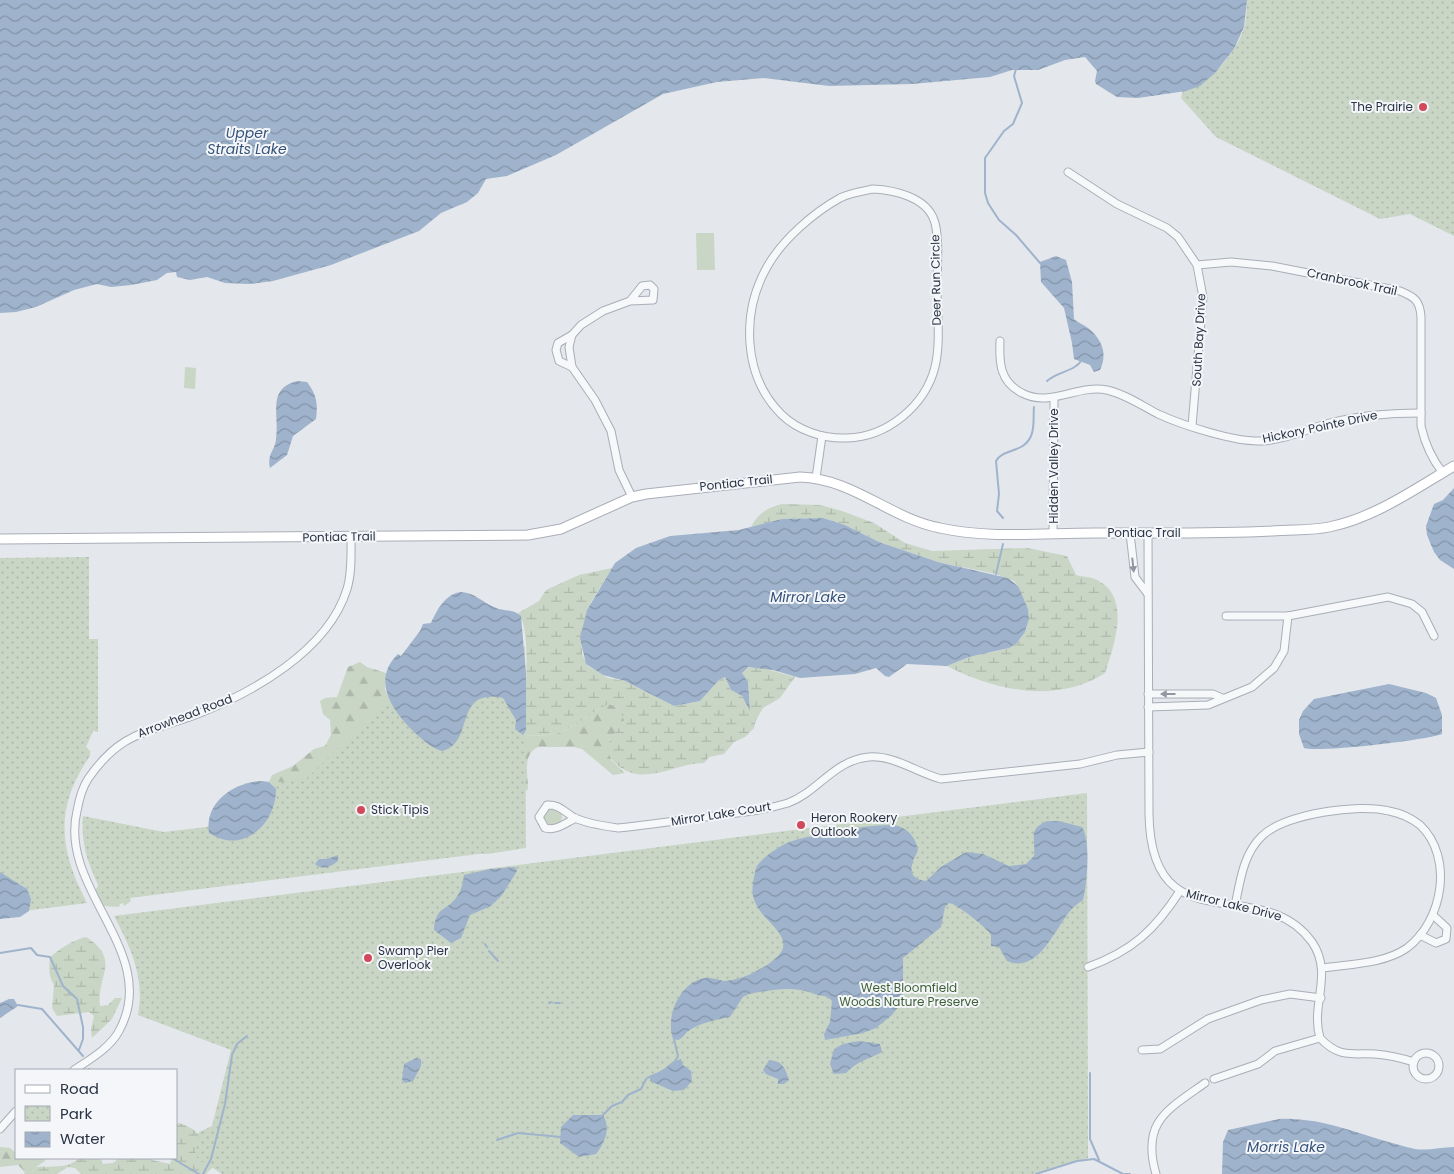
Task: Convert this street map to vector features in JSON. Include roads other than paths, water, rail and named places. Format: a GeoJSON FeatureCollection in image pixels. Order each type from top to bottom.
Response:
{"type":"FeatureCollection","features":[{"type":"Feature","properties":{"kind":"main road","name":"Pontiac Trail"},"geometry":{"type":"LineString","coordinates":[[0,539],[502,536],[546,533],[580,522],[632,497],[703,486],[800,477],[837,482],[908,518],[940,528],[980,533],[1252,532],[1328,527],[1359,518],[1454,466]]}},
{"type":"Feature","properties":{"kind":"street","name":"South Bay Drive"},"geometry":{"type":"LineString","coordinates":[[1068,172],[1118,204],[1167,228],[1178,237],[1197,265],[1203,297],[1192,426]]}},
{"type":"Feature","properties":{"kind":"street","name":"Deer Run Circle"},"geometry":{"type":"LineString","coordinates":[[873,189],[890,190],[906,195],[923,205],[934,219],[938,250],[935,366],[919,399],[909,411],[886,428],[869,435],[853,438],[822,436],[802,429],[785,418],[773,406],[761,388],[753,369],[750,350],[750,324],[755,298],[760,281],[770,262],[779,249],[803,226],[841,197],[873,189]]}},
{"type":"Feature","properties":{"kind":"street","name":"Cranbrook Trail"},"geometry":{"type":"LineString","coordinates":[[1197,265],[1231,262],[1272,266],[1412,296],[1420,305],[1421,317],[1421,413],[1424,442],[1432,459],[1443,472]]}},
{"type":"Feature","properties":{"kind":"street"},"geometry":{"type":"LineString","coordinates":[[572,366],[560,361],[556,350],[558,343],[572,335],[588,319],[630,302]]}},
{"type":"Feature","properties":{"kind":"street"},"geometry":{"type":"LineString","coordinates":[[572,335],[569,352],[572,366],[605,417],[613,438],[619,470],[632,497]]}},
{"type":"Feature","properties":{"kind":"street","name":"Hickory Pointe Drive"},"geometry":{"type":"LineString","coordinates":[[1000,341],[999,364],[1004,377],[1012,387],[1036,398],[1054,398],[1070,392],[1088,389],[1105,390],[1122,394],[1164,416],[1192,426],[1246,440],[1261,441],[1291,436],[1330,423],[1368,415],[1421,413]]}},
{"type":"Feature","properties":{"kind":"street","name":"Hidden Valley Drive"},"geometry":{"type":"LineString","coordinates":[[1053,533],[1054,398]]}},
{"type":"Feature","properties":{"kind":"street"},"geometry":{"type":"LineString","coordinates":[[816,478],[822,436]]}},
{"type":"Feature","properties":{"kind":"street"},"geometry":{"type":"LineString","coordinates":[[1130,533],[1135,577],[1147,593]]}},
{"type":"Feature","properties":{"kind":"street","name":"Mirror Lake Drive"},"geometry":{"type":"LineString","coordinates":[[1148,533],[1149,833],[1152,851],[1162,871],[1180,892],[1194,898],[1270,912],[1294,923],[1312,943],[1322,960],[1323,968],[1317,1020],[1320,1038]]}},
{"type":"Feature","properties":{"kind":"street","name":"Arrowhead Road"},"geometry":{"type":"LineString","coordinates":[[75,1069],[108,1046],[119,1032],[127,1012],[129,994],[128,971],[122,951],[82,872],[75,846],[75,816],[87,781],[114,748],[133,736],[195,715],[235,697],[277,672],[312,646],[335,618],[345,597],[350,572],[350,537]]}},
{"type":"Feature","properties":{"kind":"street"},"geometry":{"type":"LineString","coordinates":[[1226,616],[1288,616],[1388,597],[1412,604],[1422,612],[1434,636]]}},
{"type":"Feature","properties":{"kind":"street"},"geometry":{"type":"LineString","coordinates":[[1148,707],[1208,705],[1252,687],[1274,668],[1284,651],[1288,616]]}},
{"type":"Feature","properties":{"kind":"street"},"geometry":{"type":"LineString","coordinates":[[1148,694],[1213,694],[1222,698]]}},
{"type":"Feature","properties":{"kind":"street"},"geometry":{"type":"LineString","coordinates":[[1193,694],[1193,706]]}},
{"type":"Feature","properties":{"kind":"street","name":"Mirror Lake Court"},"geometry":{"type":"LineString","coordinates":[[576,818],[550,830],[545,828],[539,817],[547,806],[554,805],[576,818],[602,826],[618,828],[761,809],[803,796],[835,769],[870,757],[887,758],[941,779],[1080,764],[1117,755],[1149,752]]}},
{"type":"Feature","properties":{"kind":"street"},"geometry":{"type":"LineString","coordinates":[[1236,906],[1245,863],[1252,848],[1262,836],[1277,824],[1300,816],[1367,808],[1389,811],[1406,817],[1430,836],[1442,870],[1442,890],[1434,916],[1420,935],[1406,948],[1390,956],[1323,968]]}},
{"type":"Feature","properties":{"kind":"street"},"geometry":{"type":"LineString","coordinates":[[1088,967],[1116,956],[1145,936],[1169,909],[1180,892]]}},
{"type":"Feature","properties":{"kind":"street"},"geometry":{"type":"LineString","coordinates":[[1420,935],[1436,943],[1446,939],[1446,928],[1434,916]]}},
{"type":"Feature","properties":{"kind":"street"},"geometry":{"type":"LineString","coordinates":[[1142,1050],[1160,1049],[1208,1019],[1261,1000],[1290,994],[1321,998]]}},
{"type":"Feature","properties":{"kind":"street"},"geometry":{"type":"LineString","coordinates":[[1214,1079],[1258,1064],[1275,1051],[1320,1038],[1330,1049],[1347,1055],[1391,1055],[1414,1062]]}},
{"type":"Feature","properties":{"kind":"street"},"geometry":{"type":"LineString","coordinates":[[1156,1174],[1150,1150],[1151,1136],[1157,1124],[1168,1110],[1205,1083]]}},
{"type":"Feature","properties":{"kind":"street"},"geometry":{"type":"LineString","coordinates":[[0,1129],[15,1112]]}},
{"type":"Feature","properties":{"kind":"water","name":"Upper Straits Lake"},"geometry":{"type":"Polygon","coordinates":[[[0,0],[1247,0],[1244,27],[1234,49],[1215,73],[1200,86],[1186,91],[1138,98],[1117,97],[1096,84],[1097,71],[1085,57],[1065,60],[1038,70],[1012,70],[990,77],[912,84],[829,86],[764,78],[717,82],[663,94],[556,155],[507,176],[486,179],[478,193],[467,202],[441,213],[419,231],[331,265],[273,281],[249,284],[225,283],[207,277],[190,280],[177,277],[176,272],[167,273],[157,280],[131,285],[111,287],[97,284],[74,290],[36,307],[16,312],[0,313],[0,0]]]}},
{"type":"Feature","properties":{"kind":"water"},"geometry":{"type":"Polygon","coordinates":[[[1056,256],[1066,260],[1072,282],[1074,319],[1093,332],[1102,347],[1103,358],[1100,370],[1094,372],[1090,365],[1074,359],[1064,308],[1041,282],[1040,262],[1056,256]]]}},
{"type":"Feature","properties":{"kind":"water"},"geometry":{"type":"Polygon","coordinates":[[[297,381],[307,382],[315,395],[317,404],[316,419],[293,436],[287,455],[270,468],[270,455],[276,439],[276,404],[278,397],[281,390],[297,381]]]}},
{"type":"Feature","properties":{"kind":"water"},"geometry":{"type":"Polygon","coordinates":[[[1454,488],[1454,569],[1440,560],[1434,552],[1427,535],[1426,526],[1434,504],[1443,500],[1454,488]]]}},
{"type":"Feature","properties":{"kind":"water","name":"Mirror Lake"},"geometry":{"type":"Polygon","coordinates":[[[823,518],[845,525],[879,542],[938,562],[1008,578],[1018,586],[1028,609],[1029,619],[1025,632],[1017,643],[1009,648],[969,657],[947,666],[907,664],[889,677],[876,668],[855,674],[800,678],[773,670],[748,667],[742,673],[748,682],[750,711],[742,696],[731,690],[725,677],[719,680],[700,701],[674,706],[625,681],[603,675],[586,664],[580,638],[587,610],[615,563],[636,548],[670,536],[739,530],[782,519],[823,518]]]}},
{"type":"Feature","properties":{"kind":"water"},"geometry":{"type":"Polygon","coordinates":[[[461,592],[521,616],[526,673],[526,730],[523,735],[515,729],[516,720],[503,698],[487,697],[477,701],[470,708],[459,738],[452,746],[442,751],[423,740],[398,714],[392,704],[385,684],[386,674],[390,664],[398,654],[401,656],[423,624],[431,623],[446,599],[455,593],[461,592]]]}},
{"type":"Feature","properties":{"kind":"water"},"geometry":{"type":"Polygon","coordinates":[[[1389,684],[1426,693],[1436,698],[1442,715],[1442,734],[1433,737],[1372,745],[1329,749],[1304,748],[1299,734],[1299,720],[1303,711],[1314,699],[1389,684]]]}},
{"type":"Feature","properties":{"kind":"water"},"geometry":{"type":"Polygon","coordinates":[[[262,781],[269,782],[276,789],[270,814],[264,825],[255,833],[245,838],[233,840],[221,839],[209,833],[211,812],[223,796],[241,785],[262,781]]]}},
{"type":"Feature","properties":{"kind":"water"},"geometry":{"type":"Polygon","coordinates":[[[1047,821],[1059,821],[1082,827],[1087,842],[1086,884],[1083,900],[1065,917],[1045,947],[1028,961],[1018,963],[1007,961],[999,947],[991,946],[991,935],[988,931],[964,911],[949,903],[945,907],[941,927],[903,958],[903,996],[899,1006],[892,1015],[876,1028],[863,1033],[825,1040],[824,1034],[830,1022],[832,1001],[826,996],[807,991],[782,989],[749,994],[743,997],[730,1017],[713,1020],[692,1029],[678,1040],[673,1039],[671,1020],[673,1011],[677,1001],[688,986],[705,978],[724,981],[738,979],[767,965],[783,949],[781,936],[761,912],[752,892],[757,866],[766,856],[779,847],[796,840],[843,830],[890,825],[898,826],[909,832],[917,847],[918,851],[913,860],[911,870],[912,874],[919,880],[926,881],[941,867],[966,852],[983,854],[1009,866],[1026,864],[1034,856],[1035,831],[1041,824],[1047,821]]]}},
{"type":"Feature","properties":{"kind":"water"},"geometry":{"type":"Polygon","coordinates":[[[338,855],[338,861],[324,868],[315,864],[319,859],[327,859],[338,855]]]}},
{"type":"Feature","properties":{"kind":"water"},"geometry":{"type":"Polygon","coordinates":[[[515,867],[517,871],[502,895],[491,906],[470,915],[461,938],[451,943],[434,930],[439,912],[450,904],[459,893],[464,875],[490,869],[515,867]]]}},
{"type":"Feature","properties":{"kind":"water"},"geometry":{"type":"Polygon","coordinates":[[[0,872],[27,889],[31,899],[29,911],[20,917],[0,919],[0,872]]]}},
{"type":"Feature","properties":{"kind":"water"},"geometry":{"type":"Polygon","coordinates":[[[14,999],[18,1006],[0,1018],[0,1003],[14,999]]]}},
{"type":"Feature","properties":{"kind":"water"},"geometry":{"type":"Polygon","coordinates":[[[859,1041],[880,1044],[882,1052],[858,1063],[846,1073],[834,1074],[830,1064],[834,1049],[843,1044],[859,1041]]]}},
{"type":"Feature","properties":{"kind":"water"},"geometry":{"type":"Polygon","coordinates":[[[416,1058],[421,1059],[421,1066],[413,1081],[405,1083],[402,1080],[404,1064],[416,1058]]]}},
{"type":"Feature","properties":{"kind":"water"},"geometry":{"type":"Polygon","coordinates":[[[681,1059],[683,1065],[691,1071],[692,1081],[684,1090],[673,1091],[650,1081],[650,1076],[681,1059]]]}},
{"type":"Feature","properties":{"kind":"water"},"geometry":{"type":"Polygon","coordinates":[[[769,1060],[777,1062],[785,1069],[789,1080],[784,1084],[778,1084],[778,1079],[766,1074],[763,1070],[769,1060]]]}},
{"type":"Feature","properties":{"kind":"water"},"geometry":{"type":"Polygon","coordinates":[[[573,1115],[603,1115],[607,1130],[602,1145],[596,1154],[579,1157],[560,1143],[561,1127],[573,1115]]]}},
{"type":"Feature","properties":{"kind":"water","name":"Morris Lake"},"geometry":{"type":"Polygon","coordinates":[[[1279,1119],[1314,1121],[1415,1149],[1425,1150],[1454,1147],[1454,1174],[1222,1174],[1223,1142],[1228,1130],[1279,1119]]]}},
{"type":"Feature","properties":{"kind":"waterway"},"geometry":{"type":"LineString","coordinates":[[1016,69],[1014,76],[1022,103],[1013,124],[1004,131],[985,158],[985,193],[988,203],[999,220],[1016,235],[1040,263]]}},
{"type":"Feature","properties":{"kind":"waterway"},"geometry":{"type":"LineString","coordinates":[[1047,381],[1075,367],[1082,360]]}},
{"type":"Feature","properties":{"kind":"waterway"},"geometry":{"type":"LineString","coordinates":[[1003,518],[997,511],[999,494],[996,461],[1003,454],[1023,446],[1027,442],[1033,429],[1034,407]]}},
{"type":"Feature","properties":{"kind":"waterway"},"geometry":{"type":"LineString","coordinates":[[996,574],[1003,544]]}},
{"type":"Feature","properties":{"kind":"waterway"},"geometry":{"type":"LineString","coordinates":[[0,953],[31,948],[37,955],[50,957],[63,986],[77,999],[83,1027],[83,1039],[79,1050]]}},
{"type":"Feature","properties":{"kind":"waterway"},"geometry":{"type":"LineString","coordinates":[[489,951],[498,961]]}},
{"type":"Feature","properties":{"kind":"waterway"},"geometry":{"type":"LineString","coordinates":[[555,1003],[560,1003]]}},
{"type":"Feature","properties":{"kind":"waterway"},"geometry":{"type":"LineString","coordinates":[[18,1005],[42,1009],[83,1056]]}},
{"type":"Feature","properties":{"kind":"waterway"},"geometry":{"type":"LineString","coordinates":[[203,1174],[211,1159],[225,1104],[232,1055],[237,1044],[247,1036]]}},
{"type":"Feature","properties":{"kind":"waterway"},"geometry":{"type":"LineString","coordinates":[[674,1039],[678,1056],[675,1061]]}},
{"type":"Feature","properties":{"kind":"waterway"},"geometry":{"type":"LineString","coordinates":[[1090,1073],[1090,1139],[1099,1160]]}},
{"type":"Feature","properties":{"kind":"waterway"},"geometry":{"type":"LineString","coordinates":[[601,1117],[612,1106],[622,1102],[628,1095],[641,1089],[646,1079],[651,1076]]}},
{"type":"Feature","properties":{"kind":"waterway"},"geometry":{"type":"LineString","coordinates":[[497,1140],[518,1133],[561,1137]]}},
{"type":"Feature","properties":{"kind":"waterway"},"geometry":{"type":"LineString","coordinates":[[174,1159],[199,1174]]}},
{"type":"Feature","properties":{"kind":"waterway"},"geometry":{"type":"LineString","coordinates":[[1036,1174],[1077,1161],[1094,1159],[1123,1174]]}},
{"type":"Feature","properties":{"kind":"waterway"},"geometry":{"type":"LineString","coordinates":[[1125,1174],[1130,1174]]}},
{"type":"Feature","properties":{"kind":"place","name":"The Prairie"},"geometry":{"type":"Point","coordinates":[1423,107]}},
{"type":"Feature","properties":{"kind":"place","name":"Stick Tipis"},"geometry":{"type":"Point","coordinates":[361,810]}},
{"type":"Feature","properties":{"kind":"place","name":"Heron Rookery Outlook"},"geometry":{"type":"Point","coordinates":[801,825]}},
{"type":"Feature","properties":{"kind":"place","name":"Swamp Pier Overlook"},"geometry":{"type":"Point","coordinates":[368,958]}},
{"type":"Feature","properties":{"kind":"park label","name":"West Bloomfield Woods Nature Preserve"},"geometry":{"type":"Point","coordinates":[909,995]}}]}
